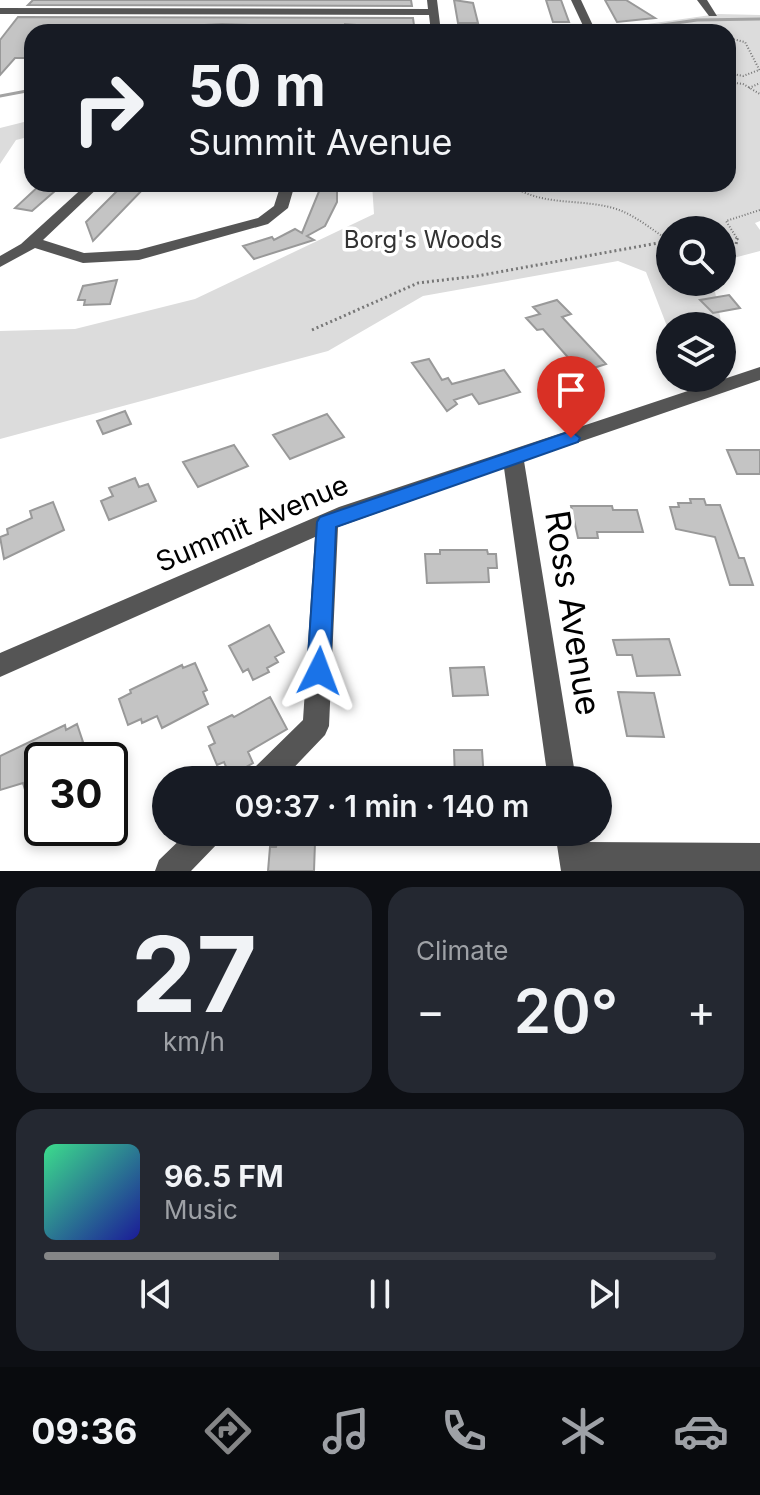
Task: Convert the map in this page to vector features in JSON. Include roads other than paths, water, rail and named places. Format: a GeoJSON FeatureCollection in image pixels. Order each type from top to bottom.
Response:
{"type":"FeatureCollection","features":[{"type":"Feature","properties":{"kind":"street"},"geometry":{"type":"LineString","coordinates":[[0,21],[4,12],[19,0]]}},
{"type":"Feature","properties":{"kind":"street"},"geometry":{"type":"LineString","coordinates":[[128,12],[135,0]]}},
{"type":"Feature","properties":{"kind":"street"},"geometry":{"type":"LineString","coordinates":[[576,0],[587,24]]}},
{"type":"Feature","properties":{"kind":"street"},"geometry":{"type":"LineString","coordinates":[[702,0],[713,14]]}},
{"type":"Feature","properties":{"kind":"street"},"geometry":{"type":"LineString","coordinates":[[4,12],[433,6]]}},
{"type":"Feature","properties":{"kind":"street"},"geometry":{"type":"LineString","coordinates":[[0,262],[33,242],[86,192]]}},
{"type":"Feature","properties":{"kind":"street"},"geometry":{"type":"LineString","coordinates":[[33,242],[83,258],[139,255],[263,221],[281,208],[287,192]]}},
{"type":"Feature","properties":{"kind":"street","name":"Summit Avenue"},"geometry":{"type":"LineString","coordinates":[[0,665],[327,522],[760,373]]}},
{"type":"Feature","properties":{"kind":"street","name":"Ross Avenue"},"geometry":{"type":"LineString","coordinates":[[513,458],[560,766]]}},
{"type":"Feature","properties":{"kind":"street"},"geometry":{"type":"LineString","coordinates":[[276,766],[316,726],[327,522]]}},
{"type":"Feature","properties":{"kind":"street"},"geometry":{"type":"LineString","coordinates":[[170,871],[195,846]]}},
{"type":"Feature","properties":{"kind":"street"},"geometry":{"type":"LineString","coordinates":[[573,853],[760,858]]}},
{"type":"Feature","properties":{"kind":"waterway"},"geometry":{"type":"LineString","coordinates":[[669,24],[697,20],[760,19]]}},
{"type":"Feature","properties":{"kind":"waterway"},"geometry":{"type":"LineString","coordinates":[[0,96],[24,92]]}},
{"type":"Feature","properties":{"kind":"park label","name":"Borg's Woods"},"geometry":{"type":"Point","coordinates":[423,240]}}]}
